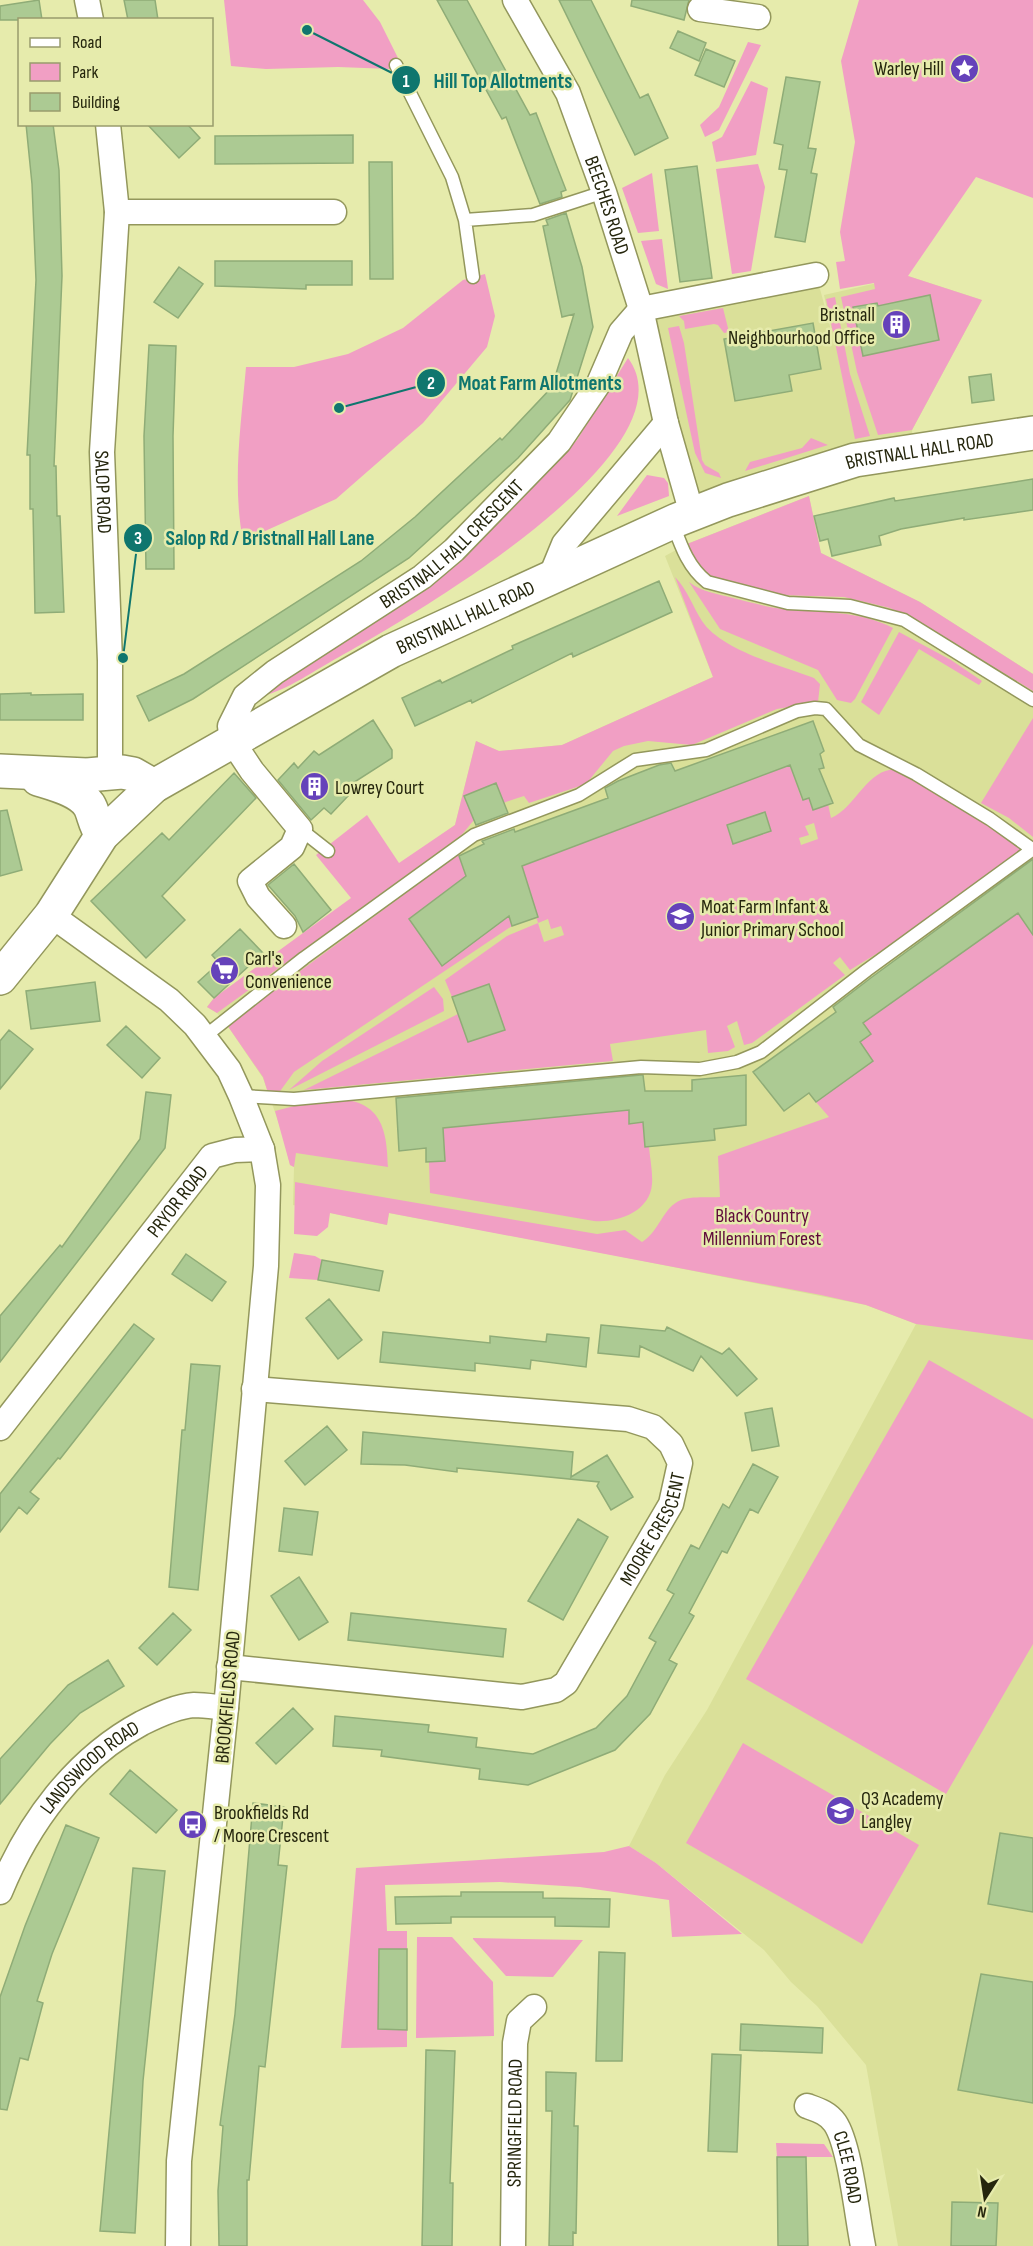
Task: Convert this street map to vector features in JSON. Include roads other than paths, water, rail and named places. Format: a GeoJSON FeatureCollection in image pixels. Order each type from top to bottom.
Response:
{"type":"FeatureCollection","features":[{"type":"Feature","properties":{"kind":"street"},"geometry":{"type":"LineString","coordinates":[[87,0],[91,18]]}},
{"type":"Feature","properties":{"kind":"street","name":"BEECHES ROAD"},"geometry":{"type":"LineString","coordinates":[[515,0],[568,93],[604,192],[641,309],[666,423],[682,518]]}},
{"type":"Feature","properties":{"kind":"street"},"geometry":{"type":"LineString","coordinates":[[700,9],[758,17]]}},
{"type":"Feature","properties":{"kind":"street","name":"SALOP ROAD"},"geometry":{"type":"LineString","coordinates":[[89,806],[92,785],[105,773],[110,661],[102,452],[117,212],[108,126]]}},
{"type":"Feature","properties":{"kind":"street"},"geometry":{"type":"LineString","coordinates":[[117,212],[334,212]]}},
{"type":"Feature","properties":{"kind":"street"},"geometry":{"type":"LineString","coordinates":[[641,309],[816,275]]}},
{"type":"Feature","properties":{"kind":"street","name":"BRISTNALL HALL CRESCENT"},"geometry":{"type":"LineString","coordinates":[[232,741],[230,726],[245,696],[275,672],[422,577],[454,550],[531,472],[559,442],[583,410],[599,383],[621,332],[641,309]]}},
{"type":"Feature","properties":{"kind":"street"},"geometry":{"type":"LineString","coordinates":[[550,578],[564,544],[666,423]]}},
{"type":"Feature","properties":{"kind":"street","name":"BRISTNALL HALL ROAD"},"geometry":{"type":"LineString","coordinates":[[0,978],[51,915],[102,835],[154,786],[390,651],[682,518],[855,460],[1033,433]]}},
{"type":"Feature","properties":{"kind":"street"},"geometry":{"type":"LineString","coordinates":[[232,741],[258,780],[300,829],[292,847],[250,881],[258,897],[284,926]]}},
{"type":"Feature","properties":{"kind":"street"},"geometry":{"type":"LineString","coordinates":[[1,771],[133,774],[154,786]]}},
{"type":"Feature","properties":{"kind":"street"},"geometry":{"type":"LineString","coordinates":[[1,771],[59,785],[89,806],[95,827],[102,835]]}},
{"type":"Feature","properties":{"kind":"street"},"geometry":{"type":"LineString","coordinates":[[51,915],[178,1007],[229,1070],[262,1149]]}},
{"type":"Feature","properties":{"kind":"street","name":"BROOKFIELDS ROAD"},"geometry":{"type":"LineString","coordinates":[[178,2246],[179,2162],[226,1708],[268,1240],[268,1185],[262,1149]]}},
{"type":"Feature","properties":{"kind":"street","name":"PRYOR ROAD"},"geometry":{"type":"LineString","coordinates":[[0,1428],[212,1156],[234,1150],[262,1149]]}},
{"type":"Feature","properties":{"kind":"street","name":"MOORE CRESCENT"},"geometry":{"type":"LineString","coordinates":[[229,1667],[522,1697],[556,1690],[566,1683],[670,1504],[680,1463],[671,1444],[653,1427],[628,1419],[254,1389]]}},
{"type":"Feature","properties":{"kind":"street","name":"LANDSWOOD ROAD"},"geometry":{"type":"LineString","coordinates":[[0,1892],[17,1855],[42,1814],[87,1761],[104,1747],[121,1734],[171,1710],[193,1705],[226,1708]]}},
{"type":"Feature","properties":{"kind":"street","name":"SPRINGFIELD ROAD"},"geometry":{"type":"LineString","coordinates":[[513,2246],[516,2043],[519,2021],[534,2007]]}},
{"type":"Feature","properties":{"kind":"street","name":"CLEE ROAD"},"geometry":{"type":"LineString","coordinates":[[807,2106],[826,2114],[836,2124],[843,2141],[863,2246]]}},
{"type":"Feature","properties":{"kind":"lane"},"geometry":{"type":"LineString","coordinates":[[396,65],[452,177],[465,220],[472,277]]}},
{"type":"Feature","properties":{"kind":"lane"},"geometry":{"type":"LineString","coordinates":[[465,220],[532,215],[604,192]]}},
{"type":"Feature","properties":{"kind":"lane"},"geometry":{"type":"LineString","coordinates":[[682,518],[684,553],[697,574],[707,582],[788,603],[850,606],[904,620],[1033,700]]}},
{"type":"Feature","properties":{"kind":"lane"},"geometry":{"type":"LineString","coordinates":[[204,1037],[304,958],[474,836],[579,795],[635,760],[706,750],[806,708],[826,709],[859,744],[926,779],[1033,849],[867,970],[761,1052],[737,1062],[700,1069],[641,1067],[294,1099],[241,1096]]}},
{"type":"Feature","properties":{"kind":"lane"},"geometry":{"type":"LineString","coordinates":[[300,829],[328,851]]}},
{"type":"Feature","properties":{"kind":"place","name":"Hill Top Allotments"},"geometry":{"type":"Point","coordinates":[307,30]}},
{"type":"Feature","properties":{"kind":"place","name":"Warley Hill"},"geometry":{"type":"Point","coordinates":[965,68]}},
{"type":"Feature","properties":{"kind":"place","name":"Bristnall Neighbourhood Office"},"geometry":{"type":"Point","coordinates":[896,325]}},
{"type":"Feature","properties":{"kind":"place","name":"Moat Farm Allotments"},"geometry":{"type":"Point","coordinates":[339,408]}},
{"type":"Feature","properties":{"kind":"place","name":"Salop Rd / Bristnall Hall Lane"},"geometry":{"type":"Point","coordinates":[123,658]}},
{"type":"Feature","properties":{"kind":"place","name":"Lowrey Court"},"geometry":{"type":"Point","coordinates":[314,787]}},
{"type":"Feature","properties":{"kind":"place","name":"Moat Farm Infant & Junior Primary School"},"geometry":{"type":"Point","coordinates":[680,917]}},
{"type":"Feature","properties":{"kind":"place","name":"Carl's Convenience"},"geometry":{"type":"Point","coordinates":[224,970]}},
{"type":"Feature","properties":{"kind":"place","name":"Q3 Academy Langley"},"geometry":{"type":"Point","coordinates":[840,1810]}},
{"type":"Feature","properties":{"kind":"place","name":"Brookfields Rd / Moore Crescent"},"geometry":{"type":"Point","coordinates":[193,1824]}},
{"type":"Feature","properties":{"kind":"park label","name":"Black Country Millennium Forest"},"geometry":{"type":"Point","coordinates":[762,1226]}}]}
